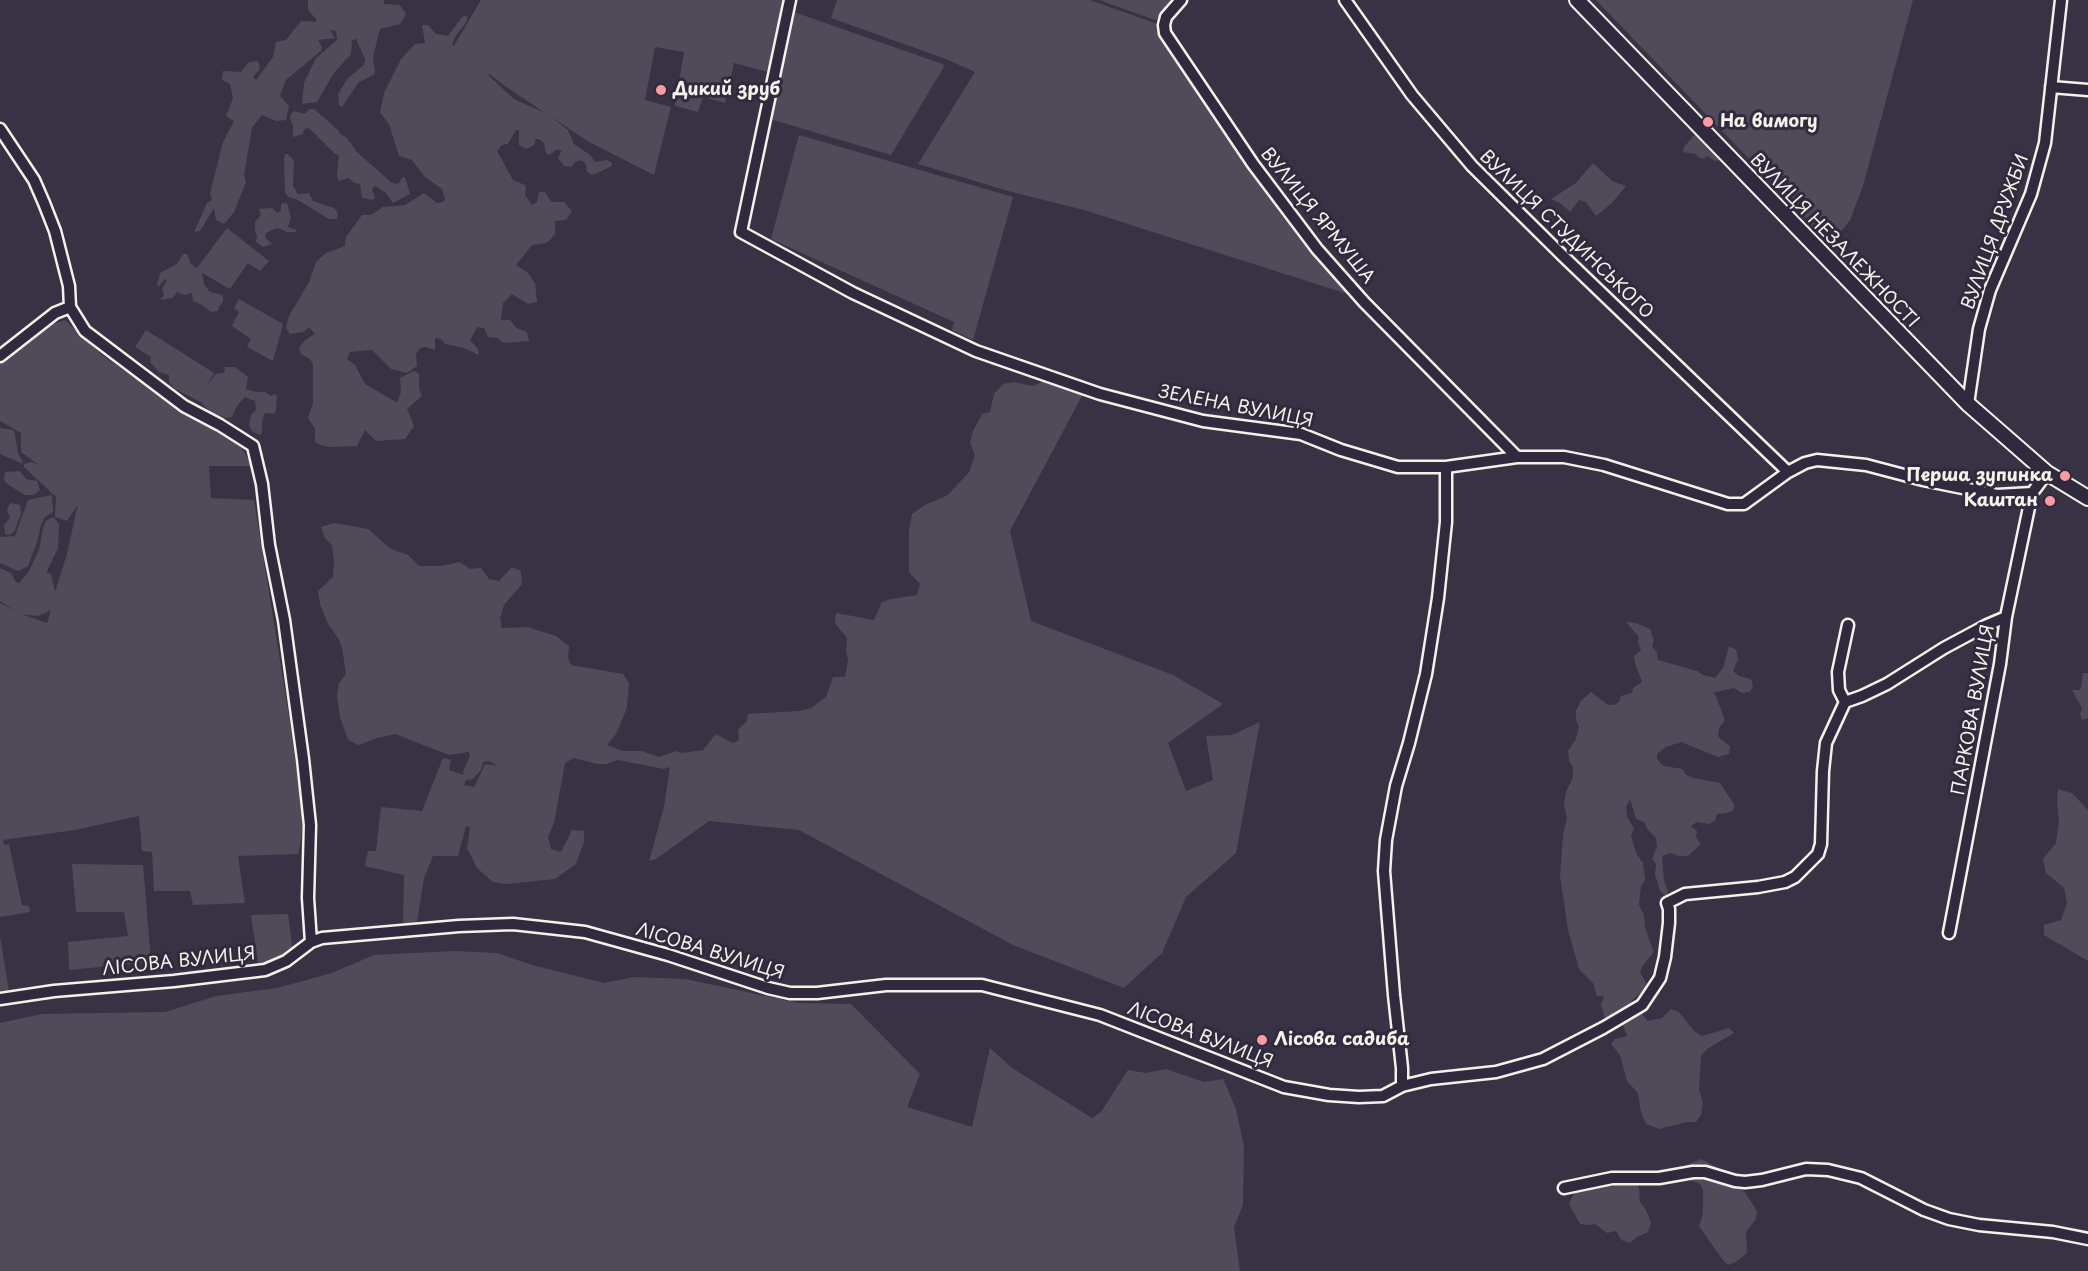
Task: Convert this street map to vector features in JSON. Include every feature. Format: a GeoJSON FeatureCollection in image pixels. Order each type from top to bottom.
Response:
{"type":"FeatureCollection","features":[{"type":"Feature","properties":{"kind":"street","name":"ЗЕЛЕНА ВУЛИЦЯ"},"geometry":{"type":"LineString","coordinates":[[790,0],[741,232],[854,294],[976,351],[1100,394],[1203,421],[1301,434],[1341,450],[1398,467],[1446,467],[1517,457],[1564,458],[1604,465],[1728,504],[1744,504],[1788,472],[1805,463],[1828,460],[1866,465],[1923,480],[1997,495],[2032,493]]}},
{"type":"Feature","properties":{"kind":"street","name":"ВУЛИЦЯ ЯРМУША"},"geometry":{"type":"LineString","coordinates":[[1181,0],[1166,17],[1165,33],[1253,164],[1317,249],[1364,302],[1517,457]]}},
{"type":"Feature","properties":{"kind":"street","name":"ВУЛИЦЯ СТУДИНСЬКОГО"},"geometry":{"type":"LineString","coordinates":[[1345,0],[1412,95],[1472,166],[1564,258],[1788,472]]}},
{"type":"Feature","properties":{"kind":"street","name":"ВУЛИЦЯ НЕЗАЛЕЖНОСТІ"},"geometry":{"type":"LineString","coordinates":[[1576,0],[1968,404],[2047,473],[2088,498]]}},
{"type":"Feature","properties":{"kind":"street","name":"ВУЛИЦЯ ДРУЖБИ"},"geometry":{"type":"LineString","coordinates":[[1968,404],[1979,329],[1990,290],[2031,194],[2045,143],[2061,0]]}},
{"type":"Feature","properties":{"kind":"street"},"geometry":{"type":"LineString","coordinates":[[2051,87],[2088,90]]}},
{"type":"Feature","properties":{"kind":"street"},"geometry":{"type":"LineString","coordinates":[[0,129],[29,172],[44,203],[55,231],[69,286],[70,307],[85,331],[184,406],[253,446],[284,620],[303,759],[310,825],[308,898],[311,942]]}},
{"type":"Feature","properties":{"kind":"street"},"geometry":{"type":"LineString","coordinates":[[0,356],[56,313],[70,307]]}},
{"type":"Feature","properties":{"kind":"street"},"geometry":{"type":"LineString","coordinates":[[1402,1086],[1384,871],[1386,840],[1396,786],[1426,674],[1438,598],[1446,522],[1446,467]]}},
{"type":"Feature","properties":{"kind":"street"},"geometry":{"type":"LineString","coordinates":[[2032,493],[2047,473]]}},
{"type":"Feature","properties":{"kind":"street","name":"ПАРКОВА ВУЛИЦЯ"},"geometry":{"type":"LineString","coordinates":[[1949,933],[2000,664],[2006,617],[2032,493]]}},
{"type":"Feature","properties":{"kind":"street"},"geometry":{"type":"LineString","coordinates":[[1848,625],[1838,672],[1839,690],[1845,702],[1887,684],[1944,648],[2006,617]]}},
{"type":"Feature","properties":{"kind":"street","name":"ЛІСОВА ВУЛИЦЯ"},"geometry":{"type":"LineString","coordinates":[[0,999],[54,991],[174,981],[265,970],[286,961],[311,942],[322,938],[459,926],[513,924],[585,932],[790,993],[817,993],[886,985],[982,985],[1100,1015],[1284,1087],[1359,1097],[1383,1096],[1402,1086],[1431,1079],[1515,1068],[1543,1059],[1603,1028],[1642,1005],[1660,978],[1669,923],[1667,903],[1685,894],[1758,887],[1785,882],[1795,877],[1818,854],[1821,844],[1826,743],[1845,702]]}},
{"type":"Feature","properties":{"kind":"street"},"geometry":{"type":"LineString","coordinates":[[1564,1188],[1612,1179],[1659,1178],[1693,1172],[1705,1172],[1745,1182],[1806,1169],[1828,1170],[1861,1178],[1924,1210],[1949,1219],[1979,1226],[2053,1232],[2088,1239]]}},
{"type":"Feature","properties":{"kind":"shaded area"},"geometry":{"type":"Polygon","coordinates":[[[308,0],[384,0],[384,4],[400,5],[406,14],[400,24],[380,29],[373,57],[375,74],[359,82],[342,107],[339,105],[338,94],[348,78],[364,65],[365,59],[356,39],[352,40],[351,54],[334,73],[317,102],[302,104],[304,83],[316,58],[337,40],[336,31],[330,30],[335,38],[318,40],[322,47],[321,51],[286,80],[280,96],[289,106],[286,120],[276,121],[262,115],[252,128],[244,175],[246,182],[234,212],[224,224],[216,220],[214,208],[200,231],[194,232],[207,203],[212,200],[210,194],[223,142],[234,121],[226,116],[233,98],[230,84],[222,80],[223,71],[241,72],[249,62],[258,61],[260,69],[253,77],[256,80],[273,57],[276,42],[286,40],[301,21],[315,22],[317,20],[308,10],[308,0]]]}},
{"type":"Feature","properties":{"kind":"shaded area"},"geometry":{"type":"Polygon","coordinates":[[[481,0],[783,0],[768,72],[734,63],[725,103],[703,97],[698,112],[675,106],[684,52],[655,47],[645,100],[671,107],[654,175],[589,142],[550,116],[568,130],[574,144],[590,155],[595,162],[607,160],[612,163],[612,166],[593,175],[587,172],[582,160],[575,162],[571,167],[564,166],[558,158],[562,150],[556,150],[549,155],[546,153],[544,143],[539,139],[536,139],[534,145],[526,149],[519,145],[519,130],[516,130],[508,144],[502,145],[497,151],[513,180],[525,185],[525,195],[532,205],[537,202],[539,192],[545,192],[551,202],[564,202],[572,211],[566,220],[555,221],[555,234],[551,239],[546,243],[532,245],[516,265],[528,273],[535,283],[537,302],[528,304],[512,294],[503,303],[501,320],[510,320],[516,328],[527,332],[529,341],[503,343],[498,338],[488,337],[484,328],[477,327],[470,340],[478,349],[479,355],[464,348],[445,344],[441,339],[435,338],[435,350],[420,348],[416,354],[417,366],[407,373],[391,369],[372,350],[350,352],[347,359],[355,365],[365,384],[396,402],[401,392],[400,378],[414,371],[419,374],[419,388],[422,396],[407,409],[414,426],[405,439],[376,441],[365,430],[357,446],[320,445],[315,442],[315,429],[308,418],[313,403],[313,365],[310,359],[301,354],[299,348],[305,340],[315,334],[309,327],[304,332],[290,334],[286,328],[289,316],[309,282],[316,262],[326,253],[345,246],[346,237],[362,215],[371,215],[383,207],[405,205],[424,193],[437,203],[445,199],[442,189],[425,177],[412,160],[399,156],[389,124],[380,112],[384,93],[401,59],[415,44],[425,43],[422,25],[428,25],[436,34],[448,36],[462,17],[467,15],[467,21],[455,37],[452,45],[454,46],[481,0]],[[488,73],[514,99],[545,113],[488,73]]]}},
{"type":"Feature","properties":{"kind":"shaded area"},"geometry":{"type":"Polygon","coordinates":[[[837,0],[1090,0],[1160,25],[1163,34],[1290,222],[1356,293],[1354,296],[1084,210],[1012,192],[918,164],[975,72],[946,59],[831,18],[837,0]]]}},
{"type":"Feature","properties":{"kind":"shaded area"},"geometry":{"type":"Polygon","coordinates":[[[1099,0],[1177,0],[1162,17],[1155,20],[1099,0]]]}},
{"type":"Feature","properties":{"kind":"shaded area"},"geometry":{"type":"Polygon","coordinates":[[[1596,0],[1913,0],[1863,186],[1850,220],[1830,246],[1805,217],[1596,0]]]}},
{"type":"Feature","properties":{"kind":"shaded area"},"geometry":{"type":"Polygon","coordinates":[[[794,12],[945,65],[891,155],[770,119],[794,12]]]}},
{"type":"Feature","properties":{"kind":"shaded area"},"geometry":{"type":"Polygon","coordinates":[[[309,109],[314,109],[346,137],[357,152],[392,183],[398,184],[405,177],[410,194],[393,203],[386,193],[375,186],[372,189],[375,198],[373,200],[362,198],[360,184],[354,183],[349,178],[339,181],[337,176],[339,155],[335,154],[309,128],[304,129],[303,134],[293,137],[291,114],[294,111],[305,114],[309,109]]]}},
{"type":"Feature","properties":{"kind":"shaded area"},"geometry":{"type":"Polygon","coordinates":[[[1695,134],[1718,154],[1720,160],[1715,161],[1707,156],[1704,159],[1695,154],[1683,152],[1684,147],[1695,134]]]}},
{"type":"Feature","properties":{"kind":"shaded area"},"geometry":{"type":"Polygon","coordinates":[[[799,135],[1013,197],[973,340],[952,330],[954,322],[771,239],[799,135]]]}},
{"type":"Feature","properties":{"kind":"shaded area"},"geometry":{"type":"Polygon","coordinates":[[[285,154],[288,154],[294,161],[293,186],[298,194],[309,193],[313,201],[334,208],[338,213],[337,219],[329,219],[298,200],[288,197],[285,192],[285,154]]]}},
{"type":"Feature","properties":{"kind":"shaded area"},"geometry":{"type":"Polygon","coordinates":[[[1593,163],[1612,181],[1626,186],[1612,203],[1596,216],[1586,202],[1579,200],[1570,212],[1551,199],[1576,183],[1593,163]]]}},
{"type":"Feature","properties":{"kind":"shaded area"},"geometry":{"type":"Polygon","coordinates":[[[287,203],[291,218],[288,227],[297,230],[296,232],[287,232],[278,228],[272,230],[266,233],[265,237],[272,244],[263,247],[256,242],[255,222],[261,215],[259,209],[272,208],[277,213],[281,211],[281,204],[287,203]]]}},
{"type":"Feature","properties":{"kind":"shaded area"},"geometry":{"type":"Polygon","coordinates":[[[227,228],[269,261],[260,271],[248,263],[230,289],[202,273],[204,284],[210,292],[223,295],[223,302],[218,311],[211,312],[193,301],[192,293],[184,295],[177,292],[173,298],[160,300],[164,295],[162,288],[167,281],[165,279],[159,286],[157,285],[160,273],[177,264],[183,254],[187,254],[191,264],[197,268],[227,228]]]}},
{"type":"Feature","properties":{"kind":"shaded area"},"geometry":{"type":"Polygon","coordinates":[[[239,299],[283,324],[273,361],[247,347],[251,339],[232,326],[239,312],[234,308],[239,299]]]}},
{"type":"Feature","properties":{"kind":"shaded area"},"geometry":{"type":"Polygon","coordinates":[[[65,320],[102,355],[186,414],[226,435],[241,447],[251,463],[251,466],[209,466],[211,498],[254,500],[303,815],[298,854],[238,856],[245,903],[193,905],[190,891],[154,891],[152,852],[142,851],[139,816],[75,830],[3,840],[4,845],[9,844],[22,905],[29,906],[30,912],[0,917],[0,603],[15,611],[0,601],[0,568],[11,573],[19,583],[28,573],[39,550],[46,521],[53,517],[59,524],[58,548],[47,573],[51,574],[55,592],[67,554],[78,504],[67,521],[55,517],[56,497],[24,467],[24,464],[31,462],[39,465],[21,452],[21,433],[0,421],[0,363],[50,325],[65,320]],[[51,610],[38,616],[21,614],[47,623],[51,610]]]}},
{"type":"Feature","properties":{"kind":"shaded area"},"geometry":{"type":"Polygon","coordinates":[[[146,330],[214,373],[206,387],[216,374],[224,373],[225,367],[235,367],[248,377],[246,389],[265,392],[271,396],[275,394],[277,396],[276,410],[274,414],[265,413],[262,433],[259,435],[252,431],[249,425],[251,415],[256,410],[255,401],[245,397],[237,406],[232,417],[226,418],[210,412],[201,402],[175,389],[169,382],[169,375],[159,372],[150,362],[151,357],[135,347],[146,330]]]}},
{"type":"Feature","properties":{"kind":"shaded area"},"geometry":{"type":"Polygon","coordinates":[[[1045,381],[1083,394],[1010,531],[1031,621],[1173,675],[1223,704],[1168,743],[1186,791],[1213,780],[1206,736],[1232,735],[1260,722],[1236,853],[1186,897],[1162,953],[1124,988],[1013,945],[799,830],[709,821],[656,859],[649,861],[664,807],[670,767],[664,769],[618,760],[607,764],[597,764],[574,758],[565,763],[554,823],[548,837],[551,849],[561,852],[572,830],[584,831],[584,842],[576,864],[555,879],[507,884],[493,882],[477,868],[467,848],[470,827],[466,826],[458,856],[433,856],[424,878],[416,928],[403,927],[404,875],[365,866],[368,851],[376,851],[381,807],[422,811],[443,758],[451,760],[449,770],[464,775],[463,771],[470,756],[469,752],[449,755],[395,734],[359,745],[348,740],[340,717],[337,695],[339,683],[346,674],[342,647],[328,624],[320,604],[318,591],[333,577],[334,561],[332,545],[325,538],[321,527],[334,523],[368,529],[391,549],[408,555],[419,566],[441,566],[460,562],[470,569],[481,568],[489,579],[499,581],[512,567],[521,571],[522,584],[504,605],[500,618],[502,628],[527,627],[556,636],[569,646],[568,658],[571,665],[623,674],[629,683],[627,707],[616,734],[607,745],[623,751],[642,751],[659,757],[676,751],[682,753],[703,750],[716,734],[733,743],[739,740],[738,730],[747,721],[748,714],[799,711],[811,708],[826,697],[833,677],[845,677],[848,660],[847,638],[835,623],[836,613],[874,620],[882,602],[917,595],[920,584],[909,572],[909,531],[912,514],[925,505],[948,495],[969,472],[975,455],[970,443],[973,431],[982,414],[990,412],[994,394],[1003,384],[1014,382],[1032,386],[1045,381]],[[489,761],[483,762],[481,770],[473,779],[466,780],[464,785],[474,787],[485,764],[498,766],[489,761]]]}},
{"type":"Feature","properties":{"kind":"shaded area"},"geometry":{"type":"Polygon","coordinates":[[[0,428],[14,430],[18,453],[23,462],[0,454],[0,428]]]}},
{"type":"Feature","properties":{"kind":"shaded area"},"geometry":{"type":"Polygon","coordinates":[[[20,471],[26,479],[37,481],[40,490],[34,495],[25,495],[7,484],[4,479],[5,472],[20,471]]]}},
{"type":"Feature","properties":{"kind":"shaded area"},"geometry":{"type":"Polygon","coordinates":[[[52,495],[53,512],[45,517],[41,525],[28,566],[18,571],[0,563],[0,537],[15,536],[28,500],[52,495]]]}},
{"type":"Feature","properties":{"kind":"shaded area"},"geometry":{"type":"Polygon","coordinates":[[[10,503],[20,505],[21,514],[14,532],[9,535],[5,534],[4,525],[10,518],[7,510],[10,503]]]}},
{"type":"Feature","properties":{"kind":"shaded area"},"geometry":{"type":"Polygon","coordinates":[[[1626,622],[1636,623],[1650,629],[1654,640],[1652,646],[1657,653],[1658,660],[1715,678],[1723,668],[1729,646],[1736,650],[1738,659],[1733,671],[1739,676],[1751,679],[1753,686],[1750,692],[1742,693],[1734,688],[1712,693],[1715,694],[1725,720],[1719,728],[1718,737],[1730,746],[1729,754],[1718,757],[1681,742],[1666,747],[1657,754],[1657,759],[1663,766],[1683,769],[1686,775],[1720,783],[1734,804],[1734,810],[1717,814],[1715,821],[1709,824],[1697,822],[1691,826],[1697,831],[1696,837],[1701,844],[1688,856],[1670,853],[1662,856],[1667,897],[1660,891],[1655,875],[1656,864],[1652,859],[1657,847],[1656,838],[1644,822],[1636,819],[1630,799],[1626,807],[1627,816],[1634,829],[1631,836],[1637,855],[1643,863],[1645,880],[1641,886],[1639,905],[1654,952],[1640,972],[1646,983],[1644,990],[1633,999],[1629,1007],[1614,1018],[1605,1018],[1601,1005],[1604,996],[1597,996],[1593,983],[1579,969],[1568,930],[1560,876],[1563,834],[1567,819],[1564,804],[1566,792],[1573,777],[1573,767],[1569,761],[1568,751],[1576,739],[1579,727],[1576,711],[1581,701],[1591,692],[1608,705],[1614,705],[1619,702],[1621,696],[1632,693],[1633,688],[1642,682],[1634,656],[1641,650],[1639,637],[1626,622]]]}},
{"type":"Feature","properties":{"kind":"shaded area"},"geometry":{"type":"Polygon","coordinates":[[[2083,673],[2088,673],[2088,718],[2082,720],[2080,714],[2082,708],[2072,690],[2081,688],[2083,673]]]}},
{"type":"Feature","properties":{"kind":"shaded area"},"geometry":{"type":"Polygon","coordinates":[[[2058,789],[2072,793],[2088,810],[2088,961],[2044,935],[2044,925],[2061,920],[2067,903],[2064,888],[2046,873],[2043,859],[2056,843],[2059,822],[2058,789]]]}},
{"type":"Feature","properties":{"kind":"shaded area"},"geometry":{"type":"Polygon","coordinates":[[[72,864],[143,865],[151,962],[69,970],[68,942],[128,936],[124,912],[76,912],[72,864]]]}},
{"type":"Feature","properties":{"kind":"shaded area"},"geometry":{"type":"Polygon","coordinates":[[[288,914],[293,951],[276,962],[258,963],[251,915],[288,914]]]}},
{"type":"Feature","properties":{"kind":"shaded area"},"geometry":{"type":"Polygon","coordinates":[[[0,937],[9,991],[0,994],[0,937]]]}},
{"type":"Feature","properties":{"kind":"shaded area"},"geometry":{"type":"Polygon","coordinates":[[[455,951],[497,953],[532,965],[604,983],[634,977],[685,979],[799,1003],[851,1004],[920,1074],[907,1107],[972,1127],[990,1048],[1012,1068],[1092,1118],[1101,1112],[1128,1070],[1146,1073],[1166,1069],[1204,1082],[1223,1079],[1236,1109],[1244,1147],[1243,1205],[1234,1227],[1240,1271],[0,1271],[0,1023],[42,1014],[165,1012],[216,996],[277,988],[332,973],[374,955],[455,951]]]}},
{"type":"Feature","properties":{"kind":"shaded area"},"geometry":{"type":"Polygon","coordinates":[[[1671,1009],[1679,1012],[1694,1031],[1702,1036],[1729,1028],[1734,1033],[1707,1049],[1701,1056],[1699,1090],[1703,1102],[1701,1115],[1696,1122],[1659,1129],[1646,1124],[1641,1112],[1638,1093],[1627,1081],[1620,1055],[1611,1044],[1615,1039],[1627,1036],[1623,1025],[1631,1016],[1641,1013],[1648,1021],[1662,1018],[1671,1009]]]}},
{"type":"Feature","properties":{"kind":"shaded area"},"geometry":{"type":"Polygon","coordinates":[[[1701,1159],[1728,1173],[1757,1211],[1756,1219],[1746,1232],[1747,1253],[1728,1265],[1699,1226],[1703,1214],[1703,1190],[1700,1184],[1687,1179],[1684,1171],[1687,1165],[1701,1159]]]}},
{"type":"Feature","properties":{"kind":"shaded area"},"geometry":{"type":"Polygon","coordinates":[[[1634,1182],[1639,1187],[1640,1202],[1651,1223],[1648,1232],[1630,1243],[1621,1240],[1616,1231],[1607,1233],[1595,1224],[1580,1224],[1569,1203],[1575,1192],[1613,1183],[1628,1185],[1634,1182]]]}},
{"type":"Feature","properties":{"kind":"place","name":"Дикий зруб"},"geometry":{"type":"Point","coordinates":[661,90]}},
{"type":"Feature","properties":{"kind":"place","name":"На вимогу"},"geometry":{"type":"Point","coordinates":[1708,122]}},
{"type":"Feature","properties":{"kind":"place","name":"Перша зупинка"},"geometry":{"type":"Point","coordinates":[2065,476]}},
{"type":"Feature","properties":{"kind":"place","name":"Каштан"},"geometry":{"type":"Point","coordinates":[2050,501]}},
{"type":"Feature","properties":{"kind":"place","name":"Лісова садиба"},"geometry":{"type":"Point","coordinates":[1262,1040]}}]}
